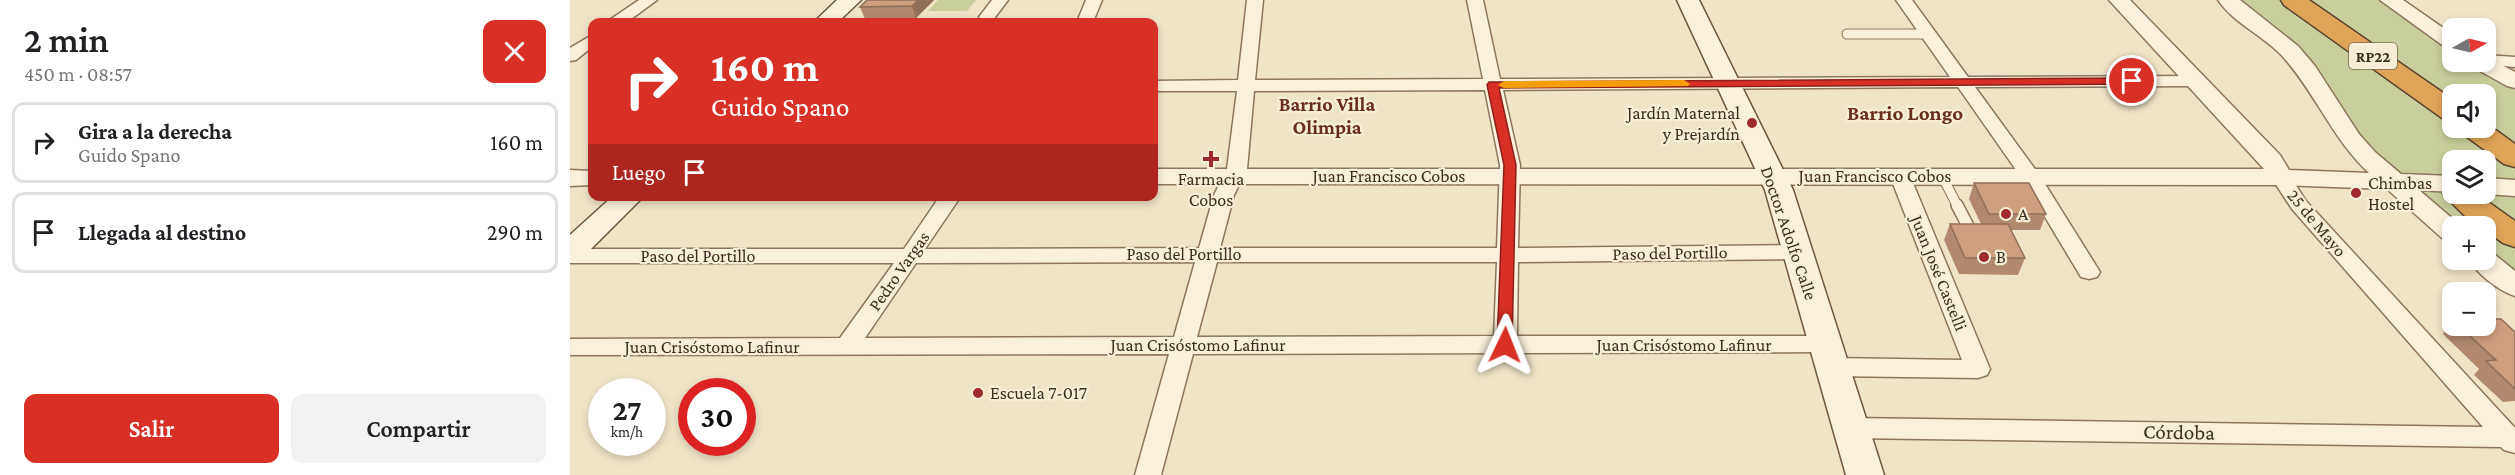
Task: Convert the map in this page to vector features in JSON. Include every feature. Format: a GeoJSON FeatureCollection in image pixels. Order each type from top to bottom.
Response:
{"type":"FeatureCollection","features":[{"type":"Feature","properties":{"kind":"highway","name":"RP22"},"geometry":{"type":"LineString","coordinates":[[2293,0],[2442,105]]}},
{"type":"Feature","properties":{"kind":"highway","name":"RP22"},"geometry":{"type":"LineString","coordinates":[[2322,0],[2446,84]]}},
{"type":"Feature","properties":{"kind":"highway"},"geometry":{"type":"LineString","coordinates":[[2330,0],[2425,70]]}},
{"type":"Feature","properties":{"kind":"highway"},"geometry":{"type":"LineString","coordinates":[[2496,119],[2515,132]]}},
{"type":"Feature","properties":{"kind":"highway"},"geometry":{"type":"LineString","coordinates":[[2487,138],[2515,158]]}},
{"type":"Feature","properties":{"kind":"highway"},"geometry":{"type":"LineString","coordinates":[[2471,204],[2515,236]]}},
{"type":"Feature","properties":{"kind":"main road"},"geometry":{"type":"LineString","coordinates":[[830,18],[850,0]]}},
{"type":"Feature","properties":{"kind":"main road","name":"Doctor Adolfo Calle"},"geometry":{"type":"LineString","coordinates":[[1688,0],[1773,176],[1865,475]]}},
{"type":"Feature","properties":{"kind":"main road"},"geometry":{"type":"LineString","coordinates":[[570,254],[625,201]]}},
{"type":"Feature","properties":{"kind":"street"},"geometry":{"type":"LineString","coordinates":[[623,18],[649,0]]}},
{"type":"Feature","properties":{"kind":"street"},"geometry":{"type":"LineString","coordinates":[[986,18],[1000,0]]}},
{"type":"Feature","properties":{"kind":"street"},"geometry":{"type":"LineString","coordinates":[[1087,18],[1094,0]]}},
{"type":"Feature","properties":{"kind":"street"},"geometry":{"type":"LineString","coordinates":[[1148,475],[1224,195],[1235,177],[1248,85],[1255,0]]}},
{"type":"Feature","properties":{"kind":"street"},"geometry":{"type":"LineString","coordinates":[[1475,0],[1510,176],[1505,345]]}},
{"type":"Feature","properties":{"kind":"street"},"geometry":{"type":"LineString","coordinates":[[1904,0],[2030,177],[2088,272]]}},
{"type":"Feature","properties":{"kind":"street","name":"25 de Mayo"},"geometry":{"type":"LineString","coordinates":[[2119,0],[2271,160],[2299,205],[2511,441]]}},
{"type":"Feature","properties":{"kind":"street"},"geometry":{"type":"LineString","coordinates":[[2228,0],[2290,51],[2307,71],[2350,138],[2392,182],[2442,224]]}},
{"type":"Feature","properties":{"kind":"street"},"geometry":{"type":"LineString","coordinates":[[2390,0],[2442,36]]}},
{"type":"Feature","properties":{"kind":"street"},"geometry":{"type":"LineString","coordinates":[[570,56],[588,43]]}},
{"type":"Feature","properties":{"kind":"street"},"geometry":{"type":"LineString","coordinates":[[2496,61],[2515,62]]}},
{"type":"Feature","properties":{"kind":"street"},"geometry":{"type":"LineString","coordinates":[[2496,70],[2515,81]]}},
{"type":"Feature","properties":{"kind":"street"},"geometry":{"type":"LineString","coordinates":[[1158,86],[2196,81]]}},
{"type":"Feature","properties":{"kind":"street","name":"Juan José Castelli"},"geometry":{"type":"LineString","coordinates":[[1900,176],[1978,369]]}},
{"type":"Feature","properties":{"kind":"street","name":"Juan Francisco Cobos"},"geometry":{"type":"LineString","coordinates":[[1158,177],[2281,177],[2442,186]]}},
{"type":"Feature","properties":{"kind":"street"},"geometry":{"type":"LineString","coordinates":[[570,178],[588,178]]}},
{"type":"Feature","properties":{"kind":"street"},"geometry":{"type":"LineString","coordinates":[[2496,187],[2515,188]]}},
{"type":"Feature","properties":{"kind":"street","name":"Pedro Vargas"},"geometry":{"type":"LineString","coordinates":[[847,346],[948,201]]}},
{"type":"Feature","properties":{"kind":"street","name":"Paso del Portillo"},"geometry":{"type":"LineString","coordinates":[[570,254],[1507,255],[1798,252]]}},
{"type":"Feature","properties":{"kind":"street"},"geometry":{"type":"LineString","coordinates":[[2496,270],[2515,286]]}},
{"type":"Feature","properties":{"kind":"street","name":"Juan Crisóstomo Lafinur"},"geometry":{"type":"LineString","coordinates":[[570,347],[1505,345],[1829,355],[1978,369]]}},
{"type":"Feature","properties":{"kind":"street","name":"Córdoba"},"geometry":{"type":"LineString","coordinates":[[1851,428],[2511,441]]}},
{"type":"Feature","properties":{"kind":"lane"},"geometry":{"type":"LineString","coordinates":[[1847,34],[1928,34]]}},
{"type":"Feature","properties":{"kind":"lane"},"geometry":{"type":"LineString","coordinates":[[1942,176],[1968,226]]}},
{"type":"Feature","properties":{"kind":"green space"},"geometry":{"type":"Polygon","coordinates":[[[938,0],[976,0],[967,11],[928,11],[938,0]]]}},
{"type":"Feature","properties":{"kind":"green space"},"geometry":{"type":"Polygon","coordinates":[[[2239,0],[2382,0],[2442,42],[2442,72],[2487,72],[2515,88],[2515,274],[2496,258],[2496,216],[2444,216],[2406,185],[2355,137],[2295,43],[2239,0]]]}},
{"type":"Feature","properties":{"kind":"building"},"geometry":{"type":"Polygon","coordinates":[[[867,0],[918,0],[912,6],[860,7],[867,0]]]}},
{"type":"Feature","properties":{"kind":"building"},"geometry":{"type":"Polygon","coordinates":[[[1974,183],[2029,183],[2046,214],[1989,214],[1974,183]]]}},
{"type":"Feature","properties":{"kind":"building"},"geometry":{"type":"Polygon","coordinates":[[[1950,224],[2008,224],[2025,258],[1965,258],[1950,224]]]}},
{"type":"Feature","properties":{"kind":"building"},"geometry":{"type":"Polygon","coordinates":[[[2496,319],[2501,319],[2515,332],[2515,389],[2486,361],[2496,360],[2470,336],[2496,336],[2496,319]]]}},
{"type":"Feature","properties":{"kind":"slow traffic"},"geometry":{"type":"LineString","coordinates":[[1504,85],[1684,84]]}},
{"type":"Feature","properties":{"kind":"place","name":"Jardín Maternal y Prejardín"},"geometry":{"type":"Point","coordinates":[1752,123]}},
{"type":"Feature","properties":{"kind":"place","name":"Farmacia Cobos"},"geometry":{"type":"Point","coordinates":[1211,159]}},
{"type":"Feature","properties":{"kind":"place","name":"Chimbas Hostel"},"geometry":{"type":"Point","coordinates":[2356,193]}},
{"type":"Feature","properties":{"kind":"place","name":"A"},"geometry":{"type":"Point","coordinates":[2006,214]}},
{"type":"Feature","properties":{"kind":"place","name":"B"},"geometry":{"type":"Point","coordinates":[1984,257]}},
{"type":"Feature","properties":{"kind":"place","name":"Escuela 7-017"},"geometry":{"type":"Point","coordinates":[978,393]}},
{"type":"Feature","properties":{"kind":"district","name":"Barrio Longo"},"geometry":{"type":"Point","coordinates":[1905,113]}},
{"type":"Feature","properties":{"kind":"district","name":"Barrio Villa Olimpia"},"geometry":{"type":"Point","coordinates":[1327,116]}},
{"type":"Feature","properties":{"kind":"route"},"geometry":{"type":"LineString","coordinates":[[1505,345],[1510,165],[1493,85],[2132,81]]}}]}
